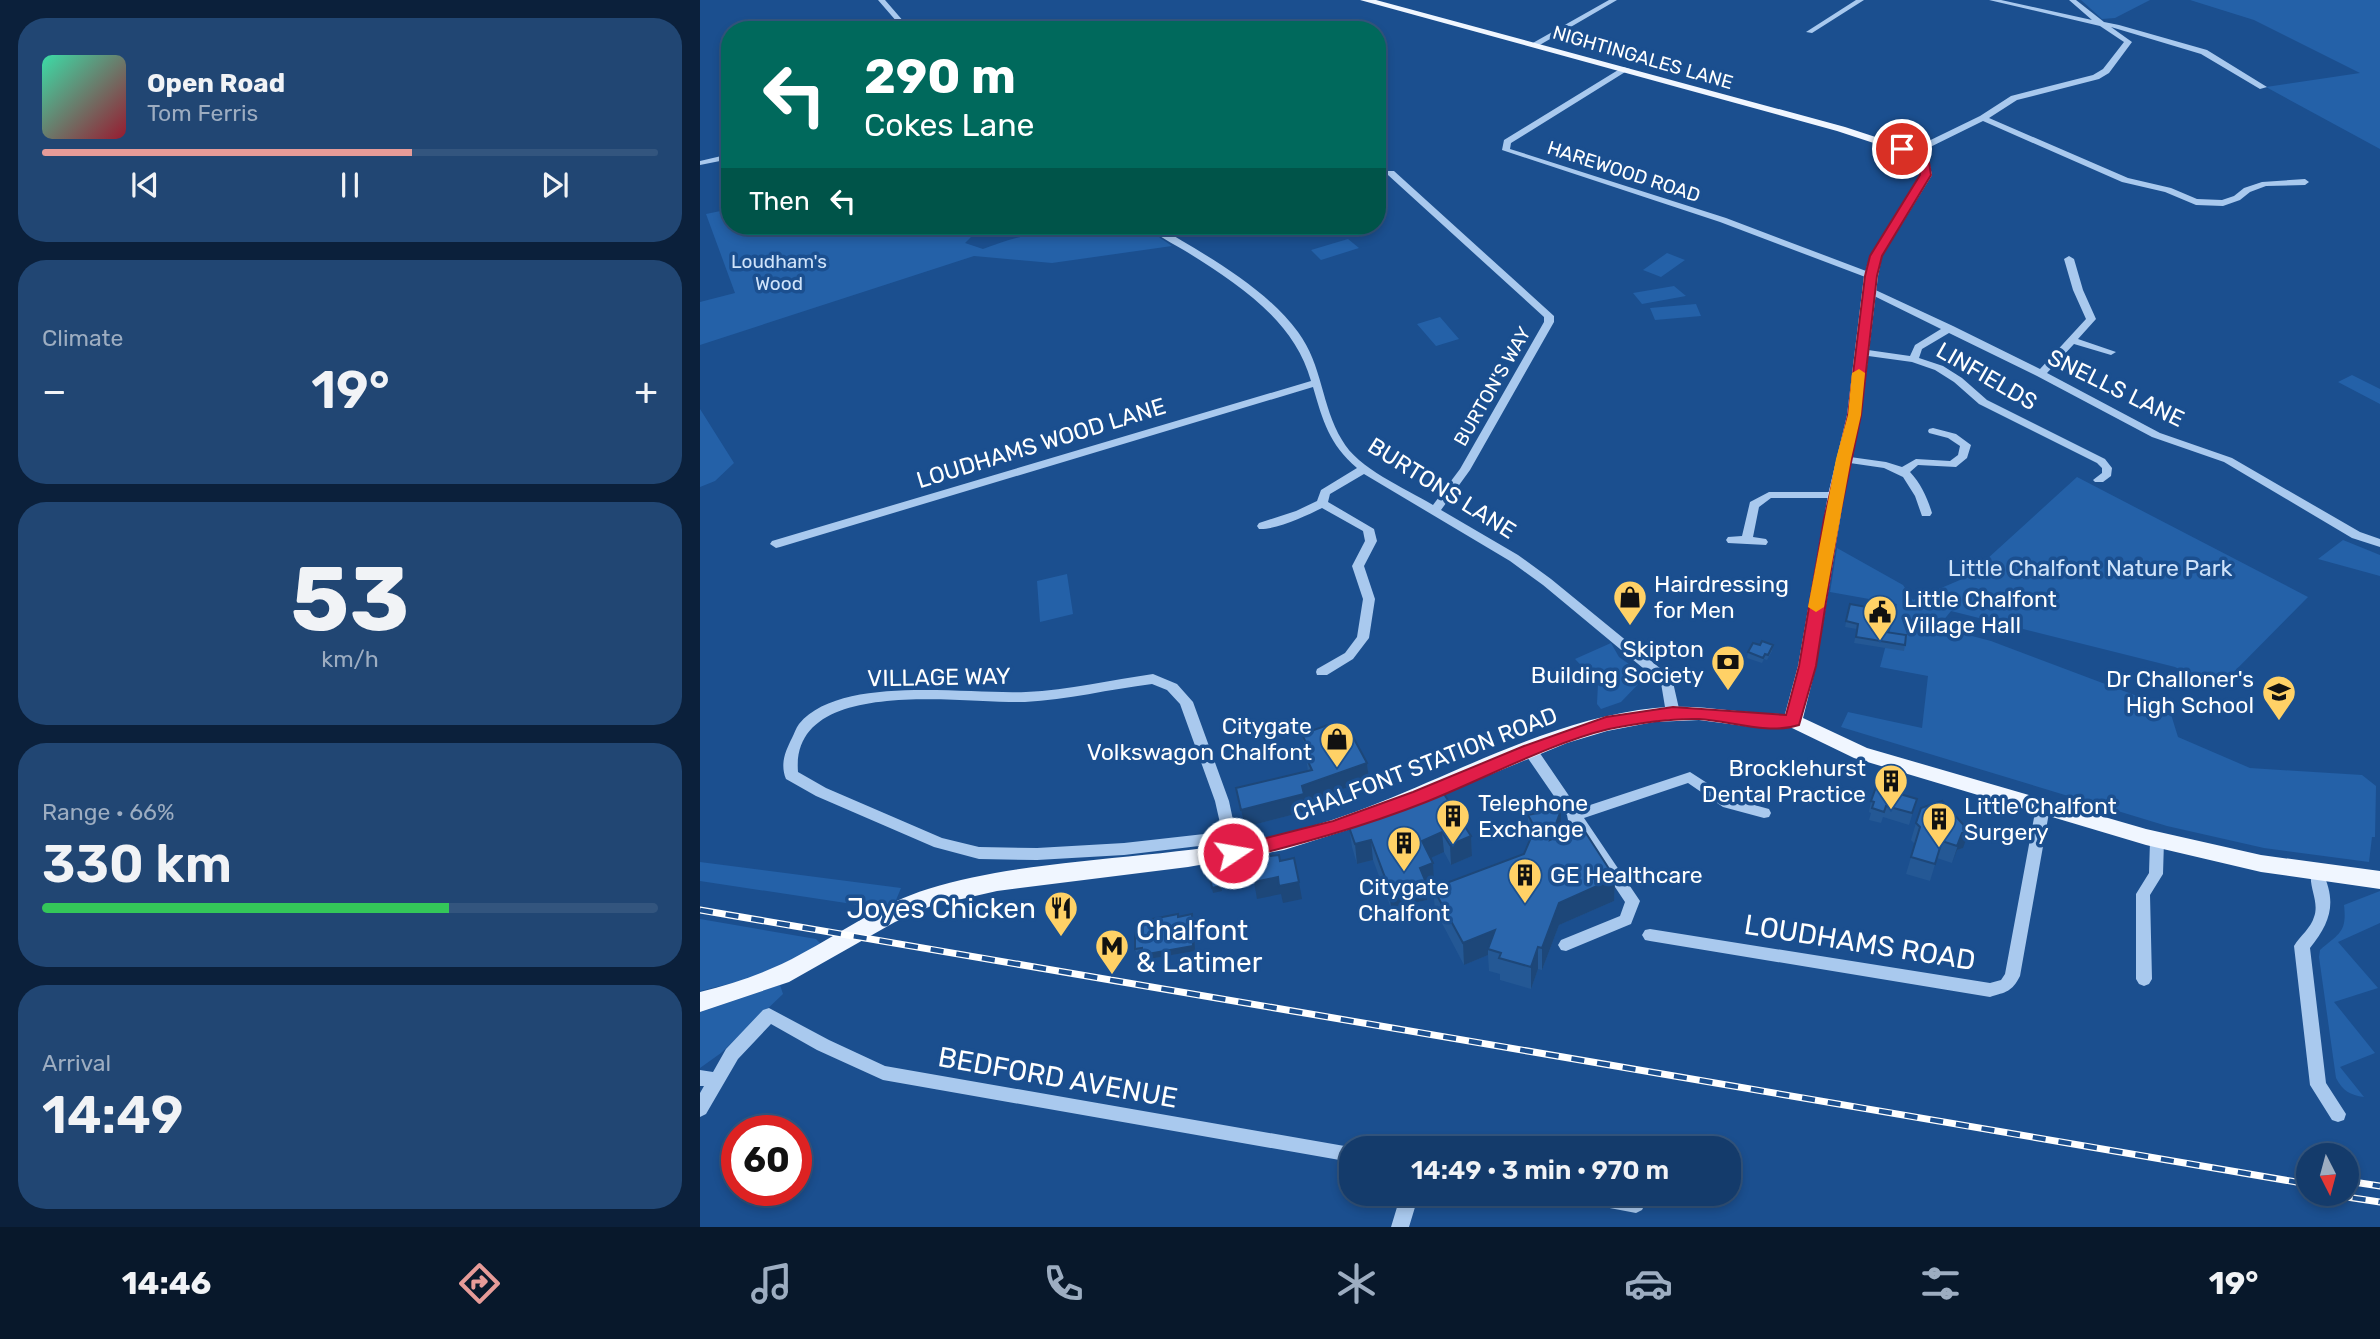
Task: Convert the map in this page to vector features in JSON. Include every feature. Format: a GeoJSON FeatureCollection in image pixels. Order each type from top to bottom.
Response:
{"type":"FeatureCollection","features":[{"type":"Feature","properties":{"kind":"main road","name":"NIGHTINGALES LANE"},"geometry":{"type":"LineString","coordinates":[[1365,0],[1841,129],[1911,153]]}},
{"type":"Feature","properties":{"kind":"main road"},"geometry":{"type":"LineString","coordinates":[[1911,153],[1925,164],[1926,175],[1876,256],[1870,283],[1854,415],[1836,495],[1807,666],[1793,721],[1844,747],[2157,841],[2253,864],[2317,875],[2380,880]]}},
{"type":"Feature","properties":{"kind":"main road","name":"CHALFONT STATION ROAD"},"geometry":{"type":"LineString","coordinates":[[700,1002],[740,991],[791,971],[886,916],[944,892],[1335,828],[1434,791],[1530,750],[1606,724],[1673,713],[1793,721]]}},
{"type":"Feature","properties":{"kind":"street"},"geometry":{"type":"LineString","coordinates":[[881,0],[900,21]]}},
{"type":"Feature","properties":{"kind":"street"},"geometry":{"type":"LineString","coordinates":[[1535,44],[1614,0]]}},
{"type":"Feature","properties":{"kind":"street"},"geometry":{"type":"LineString","coordinates":[[1810,32],[1861,0]]}},
{"type":"Feature","properties":{"kind":"street"},"geometry":{"type":"LineString","coordinates":[[1992,0],[2117,26],[2204,52],[2263,87]]}},
{"type":"Feature","properties":{"kind":"street"},"geometry":{"type":"LineString","coordinates":[[1911,153],[1983,118],[2014,98],[2096,77],[2106,71],[2128,42],[2072,0]]}},
{"type":"Feature","properties":{"kind":"street","name":"HAREWOOD ROAD"},"geometry":{"type":"LineString","coordinates":[[1626,69],[1507,142],[1506,150],[1723,220],[1870,283]]}},
{"type":"Feature","properties":{"kind":"street"},"geometry":{"type":"LineString","coordinates":[[1983,118],[2125,180],[2168,190],[2196,202],[2223,203],[2265,184],[2305,182]]}},
{"type":"Feature","properties":{"kind":"street"},"geometry":{"type":"LineString","coordinates":[[700,163],[721,158]]}},
{"type":"Feature","properties":{"kind":"street","name":"BURTON'S WAY"},"geometry":{"type":"LineString","coordinates":[[1391,173],[1549,316],[1549,322],[1465,470],[1436,510]]}},
{"type":"Feature","properties":{"kind":"street","name":"BURTONS LANE"},"geometry":{"type":"LineString","coordinates":[[1165,235],[1240,285],[1284,320],[1305,349],[1334,434],[1343,450],[1364,469],[1525,566],[1664,679],[1670,691],[1673,713]]}},
{"type":"Feature","properties":{"kind":"street"},"geometry":{"type":"LineString","coordinates":[[2041,374],[2091,320],[2069,259]]}},
{"type":"Feature","properties":{"kind":"street","name":"SNELLS LANE"},"geometry":{"type":"LineString","coordinates":[[1870,283],[1950,328],[2157,435],[2237,465],[2356,534],[2380,543]]}},
{"type":"Feature","properties":{"kind":"street"},"geometry":{"type":"LineString","coordinates":[[1914,359],[1918,347],[1950,328]]}},
{"type":"Feature","properties":{"kind":"street"},"geometry":{"type":"LineString","coordinates":[[2074,341],[2111,352]]}},
{"type":"Feature","properties":{"kind":"street","name":"LINFIELDS"},"geometry":{"type":"LineString","coordinates":[[1861,352],[1914,359],[1948,374],[1983,402],[2101,461],[2107,468],[2107,474],[2099,480]]}},
{"type":"Feature","properties":{"kind":"street","name":"LOUDHAMS WOOD LANE"},"geometry":{"type":"LineString","coordinates":[[776,544],[1318,382]]}},
{"type":"Feature","properties":{"kind":"street"},"geometry":{"type":"LineString","coordinates":[[1903,471],[1916,462],[1952,465],[1963,456],[1966,445],[1952,436],[1933,431]]}},
{"type":"Feature","properties":{"kind":"street"},"geometry":{"type":"LineString","coordinates":[[1843,459],[1884,465],[1903,471],[1921,491],[1926,513]]}},
{"type":"Feature","properties":{"kind":"street"},"geometry":{"type":"LineString","coordinates":[[1263,526],[1300,514],[1322,503],[1325,492],[1364,469]]}},
{"type":"Feature","properties":{"kind":"street"},"geometry":{"type":"LineString","coordinates":[[1747,539],[1754,505],[1769,495],[1836,495]]}},
{"type":"Feature","properties":{"kind":"street"},"geometry":{"type":"LineString","coordinates":[[1322,503],[1368,529],[1371,541],[1358,566],[1369,599],[1363,638],[1349,656],[1322,672]]}},
{"type":"Feature","properties":{"kind":"street"},"geometry":{"type":"LineString","coordinates":[[1732,540],[1762,542]]}},
{"type":"Feature","properties":{"kind":"street","name":"VILLAGE WAY"},"geometry":{"type":"LineString","coordinates":[[1153,679],[1172,687],[1186,702],[1222,801],[1232,845],[1037,854],[979,853],[939,843],[821,792],[791,775],[791,753],[802,730],[825,709],[854,699],[896,694],[1027,697],[1153,679]]}},
{"type":"Feature","properties":{"kind":"street"},"geometry":{"type":"LineString","coordinates":[[1530,750],[1573,816],[1622,874],[1633,901],[1626,920],[1566,945]]}},
{"type":"Feature","properties":{"kind":"street"},"geometry":{"type":"LineString","coordinates":[[1573,816],[1690,777],[1728,803],[1764,813]]}},
{"type":"Feature","properties":{"kind":"street","name":"LOUDHAMS ROAD"},"geometry":{"type":"LineString","coordinates":[[1650,935],[1990,990],[2006,985],[2012,976],[2043,807]]}},
{"type":"Feature","properties":{"kind":"street"},"geometry":{"type":"LineString","coordinates":[[2144,979],[2143,894],[2156,874],[2157,841]]}},
{"type":"Feature","properties":{"kind":"street"},"geometry":{"type":"LineString","coordinates":[[2317,875],[2324,906],[2322,923],[2302,946],[2318,1085],[2338,1114]]}},
{"type":"Feature","properties":{"kind":"street","name":"BEDFORD AVENUE"},"geometry":{"type":"LineString","coordinates":[[708,1079],[769,1015],[823,1045],[883,1073],[1339,1152]]}},
{"type":"Feature","properties":{"kind":"street"},"geometry":{"type":"LineString","coordinates":[[700,1109],[708,1079]]}},
{"type":"Feature","properties":{"kind":"street"},"geometry":{"type":"LineString","coordinates":[[1400,1227],[1406,1206]]}},
{"type":"Feature","properties":{"kind":"green space"},"geometry":{"type":"Polygon","coordinates":[[[2081,0],[2150,0],[2115,18],[2102,19],[2081,0]]]}},
{"type":"Feature","properties":{"kind":"green space"},"geometry":{"type":"Polygon","coordinates":[[[2190,0],[2380,0],[2380,149],[2266,87],[2360,73],[2254,20],[2190,0]]]}},
{"type":"Feature","properties":{"kind":"green space","name":"Loudham's Wood"},"geometry":{"type":"Polygon","coordinates":[[[721,211],[721,235],[965,235],[971,237],[965,243],[983,249],[1029,235],[1156,235],[1172,246],[1052,263],[974,256],[700,345],[700,302],[735,293],[706,214],[721,211]]]}},
{"type":"Feature","properties":{"kind":"green space"},"geometry":{"type":"Polygon","coordinates":[[[1348,239],[1359,248],[1321,260],[1311,250],[1348,239]]]}},
{"type":"Feature","properties":{"kind":"green space"},"geometry":{"type":"Polygon","coordinates":[[[1667,253],[1685,260],[1661,277],[1643,270],[1667,253]]]}},
{"type":"Feature","properties":{"kind":"green space"},"geometry":{"type":"Polygon","coordinates":[[[1674,286],[1686,296],[1642,304],[1633,293],[1674,286]]]}},
{"type":"Feature","properties":{"kind":"green space"},"geometry":{"type":"Polygon","coordinates":[[[1696,304],[1701,316],[1655,320],[1650,308],[1696,304]]]}},
{"type":"Feature","properties":{"kind":"green space"},"geometry":{"type":"Polygon","coordinates":[[[1440,317],[1459,339],[1436,346],[1417,324],[1440,317]]]}},
{"type":"Feature","properties":{"kind":"green space"},"geometry":{"type":"Polygon","coordinates":[[[2352,375],[2380,389],[2380,404],[2338,382],[2352,375]]]}},
{"type":"Feature","properties":{"kind":"green space"},"geometry":{"type":"Polygon","coordinates":[[[700,409],[734,463],[715,481],[700,487],[700,409]]]}},
{"type":"Feature","properties":{"kind":"green space","name":"Little Chalfont Nature Park"},"geometry":{"type":"Polygon","coordinates":[[[2077,477],[2308,597],[2218,688],[2175,667],[1951,611],[1938,627],[1991,641],[2169,708],[2178,737],[2250,768],[2362,775],[2376,786],[2375,837],[2372,837],[2369,862],[2264,848],[2167,826],[1841,727],[1848,712],[1922,728],[1928,676],[1880,667],[1897,604],[1830,592],[1837,548],[1903,585],[1913,600],[1974,574],[1976,569],[2077,477]]]}},
{"type":"Feature","properties":{"kind":"green space"},"geometry":{"type":"Polygon","coordinates":[[[2343,540],[2380,555],[2380,576],[2318,559],[2343,540]]]}},
{"type":"Feature","properties":{"kind":"green space"},"geometry":{"type":"Polygon","coordinates":[[[1067,574],[1073,614],[1040,622],[1037,581],[1067,574]]]}},
{"type":"Feature","properties":{"kind":"green space"},"geometry":{"type":"Polygon","coordinates":[[[1611,643],[1619,657],[1646,676],[1621,702],[1601,709],[1597,704],[1598,683],[1575,659],[1611,643]]]}},
{"type":"Feature","properties":{"kind":"green space"},"geometry":{"type":"Polygon","coordinates":[[[700,862],[901,888],[892,910],[700,881],[700,862]]]}},
{"type":"Feature","properties":{"kind":"green space"},"geometry":{"type":"Polygon","coordinates":[[[2380,891],[2380,923],[2338,942],[2378,988],[2334,1002],[2375,1053],[2340,1067],[2364,1097],[2347,1092],[2336,1078],[2319,957],[2320,950],[2343,927],[2344,905],[2380,891]]]}},
{"type":"Feature","properties":{"kind":"green space"},"geometry":{"type":"Polygon","coordinates":[[[700,919],[816,939],[822,945],[753,978],[700,991],[700,919]]]}},
{"type":"Feature","properties":{"kind":"green space"},"geometry":{"type":"Polygon","coordinates":[[[780,985],[783,994],[721,1053],[700,1068],[700,1012],[780,985]]]}},
{"type":"Feature","properties":{"kind":"building"},"geometry":{"type":"Polygon","coordinates":[[[1850,604],[1872,608],[1872,630],[1906,635],[1905,645],[1856,637],[1858,624],[1846,621],[1850,604]]]}},
{"type":"Feature","properties":{"kind":"building"},"geometry":{"type":"Polygon","coordinates":[[[1762,641],[1773,645],[1768,655],[1765,654],[1763,658],[1748,652],[1753,643],[1760,645],[1762,641]]]}},
{"type":"Feature","properties":{"kind":"building"},"geometry":{"type":"Polygon","coordinates":[[[1328,725],[1338,742],[1353,737],[1367,763],[1302,786],[1304,794],[1241,810],[1236,788],[1312,770],[1304,753],[1310,752],[1302,734],[1328,725]]]}},
{"type":"Feature","properties":{"kind":"building"},"geometry":{"type":"Polygon","coordinates":[[[1876,787],[1917,799],[1912,813],[1886,806],[1884,812],[1872,808],[1874,802],[1871,801],[1876,787]]]}},
{"type":"Feature","properties":{"kind":"building"},"geometry":{"type":"Polygon","coordinates":[[[1444,794],[1471,836],[1450,845],[1442,832],[1422,841],[1433,863],[1420,868],[1425,880],[1389,888],[1371,840],[1355,844],[1349,827],[1444,794]]]}},
{"type":"Feature","properties":{"kind":"building"},"geometry":{"type":"Polygon","coordinates":[[[1942,801],[1969,831],[1962,833],[1957,846],[1942,841],[1935,864],[1911,857],[1920,827],[1916,823],[1921,808],[1942,801]]]}},
{"type":"Feature","properties":{"kind":"building","name":"GE Healthcare"},"geometry":{"type":"Polygon","coordinates":[[[1543,806],[1561,810],[1550,840],[1582,827],[1615,878],[1559,903],[1542,948],[1538,947],[1531,967],[1499,958],[1501,953],[1488,949],[1495,930],[1463,943],[1433,888],[1524,854],[1535,828],[1528,815],[1542,812],[1543,806]]]}},
{"type":"Feature","properties":{"kind":"building"},"geometry":{"type":"Polygon","coordinates":[[[1279,855],[1280,861],[1294,858],[1299,882],[1279,886],[1278,877],[1254,882],[1252,858],[1279,855]]]}},
{"type":"Feature","properties":{"kind":"building"},"geometry":{"type":"Polygon","coordinates":[[[1218,870],[1221,886],[1212,888],[1209,872],[1218,870]]]}},
{"type":"Feature","properties":{"kind":"building"},"geometry":{"type":"Polygon","coordinates":[[[1178,914],[1178,917],[1192,914],[1193,946],[1142,955],[1142,948],[1135,949],[1135,933],[1143,931],[1142,921],[1178,914]]]}},
{"type":"Feature","properties":{"kind":"railway"},"geometry":{"type":"LineString","coordinates":[[700,910],[2296,1182]]}},
{"type":"Feature","properties":{"kind":"railway"},"geometry":{"type":"LineString","coordinates":[[2359,1183],[2380,1186]]}},
{"type":"Feature","properties":{"kind":"railway"},"geometry":{"type":"LineString","coordinates":[[2359,1199],[2380,1202]]}},
{"type":"Feature","properties":{"kind":"slow traffic"},"geometry":{"type":"LineString","coordinates":[[1816,607],[1843,459],[1854,415],[1859,373]]}},
{"type":"Feature","properties":{"kind":"place","name":"Hairdressing for Men"},"geometry":{"type":"Point","coordinates":[1630,627]}},
{"type":"Feature","properties":{"kind":"place","name":"Little Chalfont Village Hall"},"geometry":{"type":"Point","coordinates":[1880,642]}},
{"type":"Feature","properties":{"kind":"place","name":"Skipton Building Society"},"geometry":{"type":"Point","coordinates":[1728,692]}},
{"type":"Feature","properties":{"kind":"place","name":"Dr Challoner's High School"},"geometry":{"type":"Point","coordinates":[2279,722]}},
{"type":"Feature","properties":{"kind":"place","name":"Citygate Volkswagon Chalfont"},"geometry":{"type":"Point","coordinates":[1337,769]}},
{"type":"Feature","properties":{"kind":"place","name":"Brocklehurst Dental Practice"},"geometry":{"type":"Point","coordinates":[1891,811]}},
{"type":"Feature","properties":{"kind":"place","name":"Telephone Exchange"},"geometry":{"type":"Point","coordinates":[1453,846]}},
{"type":"Feature","properties":{"kind":"place","name":"Little Chalfont Surgery"},"geometry":{"type":"Point","coordinates":[1939,849]}},
{"type":"Feature","properties":{"kind":"place","name":"Citygate Chalfont"},"geometry":{"type":"Point","coordinates":[1404,873]}},
{"type":"Feature","properties":{"kind":"place","name":"GE Healthcare"},"geometry":{"type":"Point","coordinates":[1525,905]}},
{"type":"Feature","properties":{"kind":"place","name":"Joyes Chicken"},"geometry":{"type":"Point","coordinates":[1061,938]}},
{"type":"Feature","properties":{"kind":"place","name":"Chalfont & Latimer"},"geometry":{"type":"Point","coordinates":[1112,976]}},
{"type":"Feature","properties":{"kind":"route"},"geometry":{"type":"LineString","coordinates":[[1233,853],[1335,828],[1419,797],[1530,750],[1606,724],[1673,713],[1793,721],[1801,700],[1843,459],[1854,415],[1871,276],[1876,256],[1926,175],[1925,164],[1902,149]]}}]}
